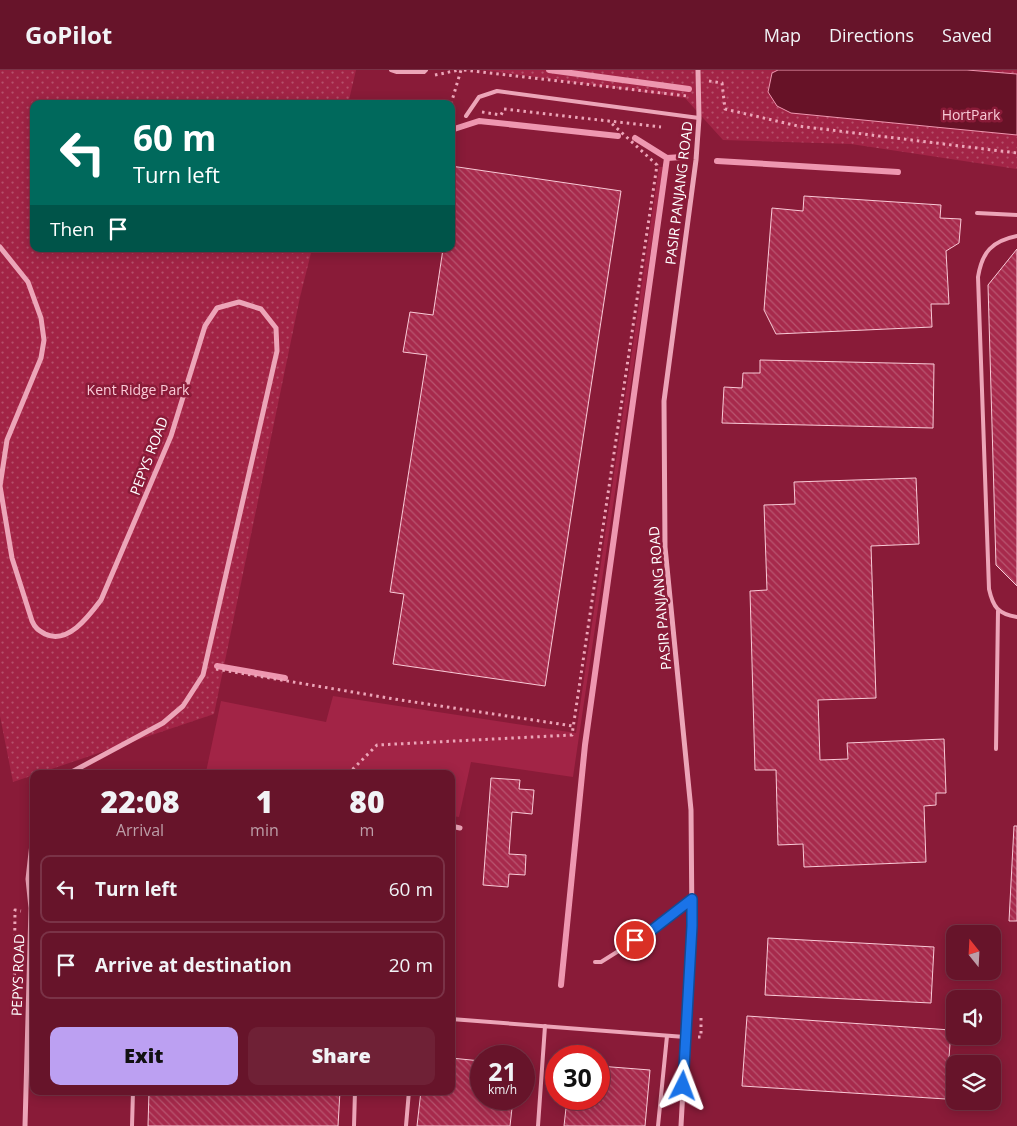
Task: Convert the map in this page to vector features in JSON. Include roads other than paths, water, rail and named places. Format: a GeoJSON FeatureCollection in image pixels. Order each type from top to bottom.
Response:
{"type":"FeatureCollection","features":[{"type":"Feature","properties":{"kind":"street","name":"PASIR PANJANG ROAD"},"geometry":{"type":"LineString","coordinates":[[681,1126],[692,926],[691,810],[665,547],[664,401],[696,160],[699,118],[698,70]]}},
{"type":"Feature","properties":{"kind":"street","name":"PEPYS ROAD"},"geometry":{"type":"LineString","coordinates":[[0,247],[28,282],[41,318],[44,340],[41,358],[7,440],[0,486],[12,558],[32,621],[37,630],[49,636],[55,637],[70,632],[88,617],[101,600],[171,436],[205,326],[217,308],[239,302],[261,309],[276,328],[277,351],[203,675],[183,706],[163,723],[75,770]]}},
{"type":"Feature","properties":{"kind":"street"},"geometry":{"type":"LineString","coordinates":[[455,827],[460,828]]}},
{"type":"Feature","properties":{"kind":"street","name":"PEPYS ROAD"},"geometry":{"type":"LineString","coordinates":[[30,854],[28,879],[30,892]]}},
{"type":"Feature","properties":{"kind":"street","name":"PEPYS ROAD"},"geometry":{"type":"LineString","coordinates":[[25,1126],[30,969]]}},
{"type":"Feature","properties":{"kind":"lane"},"geometry":{"type":"LineString","coordinates":[[391,70],[397,72],[424,72],[426,70]]}},
{"type":"Feature","properties":{"kind":"lane"},"geometry":{"type":"LineString","coordinates":[[466,116],[479,97],[497,91],[699,118]]}},
{"type":"Feature","properties":{"kind":"lane"},"geometry":{"type":"LineString","coordinates":[[977,213],[1017,215]]}},
{"type":"Feature","properties":{"kind":"lane"},"geometry":{"type":"LineString","coordinates":[[1017,236],[997,242],[986,252],[980,263],[978,277],[989,589],[992,602],[998,610],[1008,616],[1017,617]]}},
{"type":"Feature","properties":{"kind":"lane"},"geometry":{"type":"LineString","coordinates":[[996,749],[998,610]]}},
{"type":"Feature","properties":{"kind":"lane"},"geometry":{"type":"LineString","coordinates":[[594,962],[601,962],[652,930],[692,899]]}},
{"type":"Feature","properties":{"kind":"lane"},"geometry":{"type":"LineString","coordinates":[[455,1019],[685,1037]]}},
{"type":"Feature","properties":{"kind":"lane"},"geometry":{"type":"LineString","coordinates":[[538,1126],[544,1026]]}},
{"type":"Feature","properties":{"kind":"lane"},"geometry":{"type":"LineString","coordinates":[[658,1126],[667,1036]]}},
{"type":"Feature","properties":{"kind":"lane"},"geometry":{"type":"LineString","coordinates":[[132,1126],[134,1095]]}},
{"type":"Feature","properties":{"kind":"lane"},"geometry":{"type":"LineString","coordinates":[[354,1126],[355,1095]]}},
{"type":"Feature","properties":{"kind":"lane"},"geometry":{"type":"LineString","coordinates":[[406,1126],[410,1095]]}},
{"type":"Feature","properties":{"kind":"waterway"},"geometry":{"type":"LineString","coordinates":[[549,70],[689,89]]}},
{"type":"Feature","properties":{"kind":"waterway"},"geometry":{"type":"LineString","coordinates":[[455,129],[479,121],[618,136]]}},
{"type":"Feature","properties":{"kind":"waterway"},"geometry":{"type":"LineString","coordinates":[[561,985],[585,745],[667,158],[635,138]]}},
{"type":"Feature","properties":{"kind":"waterway"},"geometry":{"type":"LineString","coordinates":[[667,158],[682,157]]}},
{"type":"Feature","properties":{"kind":"waterway"},"geometry":{"type":"LineString","coordinates":[[717,161],[898,172]]}},
{"type":"Feature","properties":{"kind":"waterway"},"geometry":{"type":"LineString","coordinates":[[217,666],[285,678]]}},
{"type":"Feature","properties":{"kind":"park label","name":"HortPark"},"geometry":{"type":"Point","coordinates":[971,115]}},
{"type":"Feature","properties":{"kind":"park label","name":"Kent Ridge Park"},"geometry":{"type":"Point","coordinates":[138,390]}}]}
